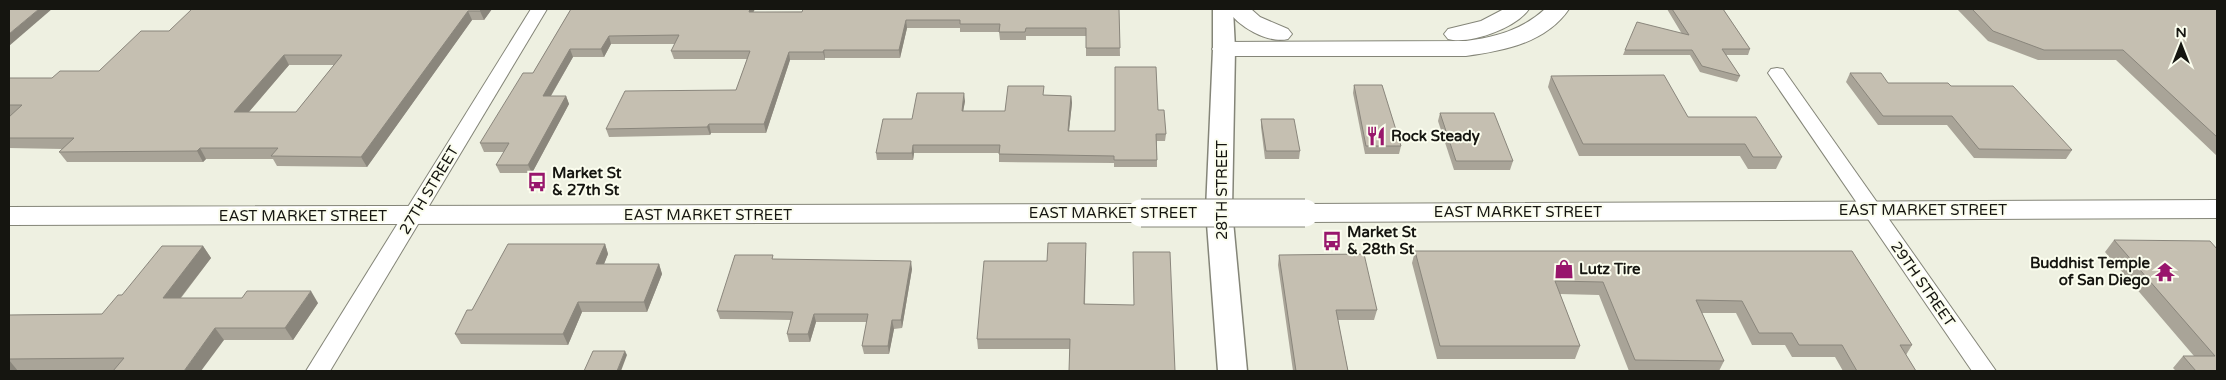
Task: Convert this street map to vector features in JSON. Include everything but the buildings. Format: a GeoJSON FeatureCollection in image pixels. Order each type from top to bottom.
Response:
{"type":"FeatureCollection","features":[{"type":"Feature","properties":{"kind":"main road"},"geometry":{"type":"LineString","coordinates":[[1238,9],[1252,22],[1280,34]]}},
{"type":"Feature","properties":{"kind":"main road"},"geometry":{"type":"LineString","coordinates":[[1224,43],[1280,34],[1453,35],[1480,30],[1507,19],[1518,9]]}},
{"type":"Feature","properties":{"kind":"main road"},"geometry":{"type":"LineString","coordinates":[[1224,43],[1450,50],[1482,47],[1508,42],[1529,32],[1546,21],[1558,9]]}},
{"type":"Feature","properties":{"kind":"main road","name":"EAST MARKET STREET"},"geometry":{"type":"LineString","coordinates":[[9,216],[1141,214],[2217,209]]}},
{"type":"Feature","properties":{"kind":"street","name":"27TH STREET"},"geometry":{"type":"LineString","coordinates":[[318,371],[539,9]]}},
{"type":"Feature","properties":{"kind":"street","name":"28TH STREET"},"geometry":{"type":"LineString","coordinates":[[1223,9],[1224,43],[1219,210],[1233,371]]}},
{"type":"Feature","properties":{"kind":"street","name":"29TH STREET"},"geometry":{"type":"LineString","coordinates":[[1777,73],[1984,371]]}},
{"type":"Feature","properties":{"kind":"place","name":"Rock Steady"},"geometry":{"type":"Point","coordinates":[1376,136]}},
{"type":"Feature","properties":{"kind":"place","name":"Market St & 27th St"},"geometry":{"type":"Point","coordinates":[537,182]}},
{"type":"Feature","properties":{"kind":"place","name":"Market St & 28th St"},"geometry":{"type":"Point","coordinates":[1332,241]}},
{"type":"Feature","properties":{"kind":"place","name":"Lutz Tire"},"geometry":{"type":"Point","coordinates":[1564,269]}},
{"type":"Feature","properties":{"kind":"place","name":"Buddhist Temple of San Diego"},"geometry":{"type":"Point","coordinates":[2165,272]}}]}
